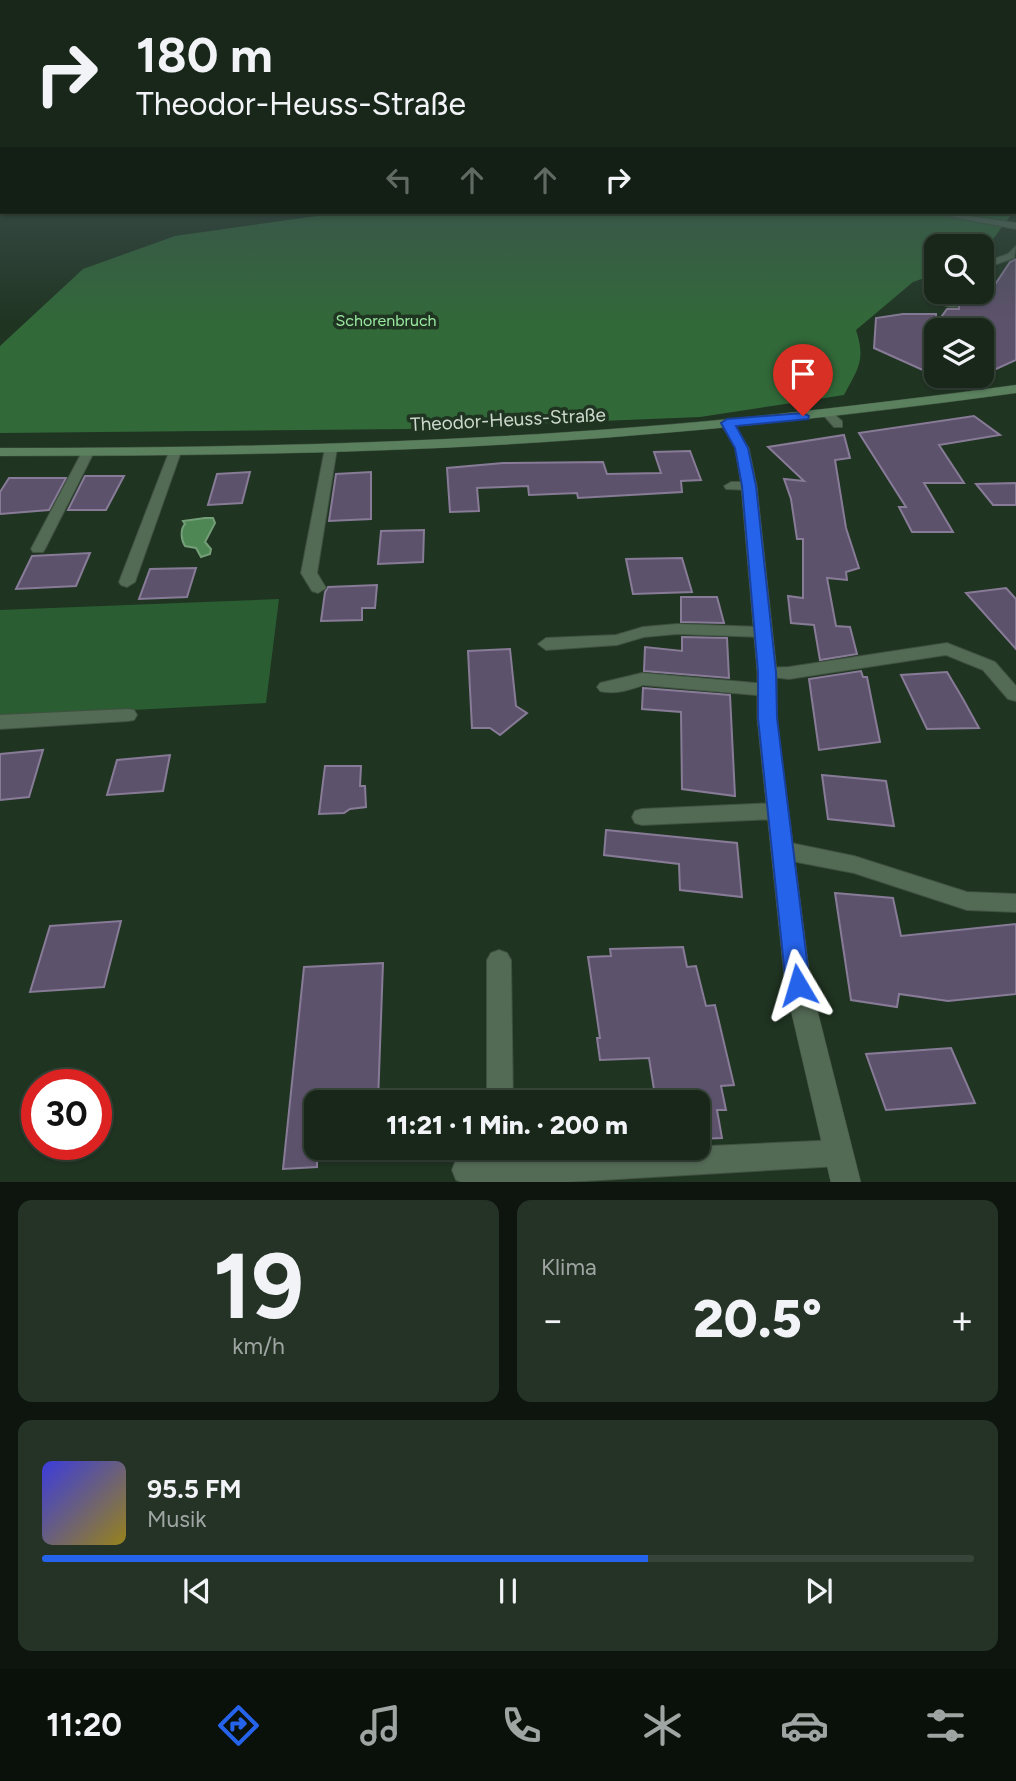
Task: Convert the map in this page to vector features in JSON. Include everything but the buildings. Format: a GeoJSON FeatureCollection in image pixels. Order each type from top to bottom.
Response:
{"type":"FeatureCollection","features":[{"type":"Feature","properties":{"kind":"main road","name":"Theodor-Heuss-Straße"},"geometry":{"type":"LineString","coordinates":[[0,452],[175,452],[471,442],[727,423],[833,419],[1016,389]]}},
{"type":"Feature","properties":{"kind":"street"},"geometry":{"type":"LineString","coordinates":[[727,423],[742,448],[740,486],[762,632],[777,811],[798,985],[846,1182]]}},
{"type":"Feature","properties":{"kind":"lane"},"geometry":{"type":"LineString","coordinates":[[942,214],[1016,226]]}},
{"type":"Feature","properties":{"kind":"lane"},"geometry":{"type":"LineString","coordinates":[[994,262],[1011,256],[1016,249]]}},
{"type":"Feature","properties":{"kind":"lane"},"geometry":{"type":"LineString","coordinates":[[318,588],[309,573],[331,448]]}},
{"type":"Feature","properties":{"kind":"lane"},"geometry":{"type":"LineString","coordinates":[[38,550],[88,452]]}},
{"type":"Feature","properties":{"kind":"lane"},"geometry":{"type":"LineString","coordinates":[[127,582],[175,452]]}},
{"type":"Feature","properties":{"kind":"lane"},"geometry":{"type":"LineString","coordinates":[[547,644],[617,640],[643,632],[677,629],[762,632]]}},
{"type":"Feature","properties":{"kind":"lane"},"geometry":{"type":"LineString","coordinates":[[606,687],[626,685],[642,679],[767,681],[789,673],[947,649],[989,666],[1014,695]]}},
{"type":"Feature","properties":{"kind":"lane"},"geometry":{"type":"LineString","coordinates":[[0,722],[128,715]]}},
{"type":"Feature","properties":{"kind":"lane"},"geometry":{"type":"LineString","coordinates":[[642,817],[777,811]]}},
{"type":"Feature","properties":{"kind":"lane"},"geometry":{"type":"LineString","coordinates":[[781,850],[803,852],[899,878],[955,900],[986,906],[1016,904]]}},
{"type":"Feature","properties":{"kind":"lane"},"geometry":{"type":"LineString","coordinates":[[499,960],[500,1090]]}},
{"type":"Feature","properties":{"kind":"lane"},"geometry":{"type":"LineString","coordinates":[[710,1155],[839,1153]]}},
{"type":"Feature","properties":{"kind":"lane"},"geometry":{"type":"LineString","coordinates":[[466,1170],[497,1160]]}},
{"type":"Feature","properties":{"kind":"shaded area"},"geometry":{"type":"Polygon","coordinates":[[[213,518],[215,523],[205,542],[211,549],[210,554],[201,557],[196,548],[185,546],[182,538],[185,524],[183,521],[213,518]]]}},
{"type":"Feature","properties":{"kind":"shaded area"},"geometry":{"type":"Polygon","coordinates":[[[279,599],[266,703],[0,717],[0,610],[279,599]]]}},
{"type":"Feature","properties":{"kind":"green space","name":"Schorenbruch"},"geometry":{"type":"Polygon","coordinates":[[[331,214],[1012,214],[994,238],[994,234],[924,234],[924,278],[913,282],[856,330],[860,349],[859,364],[844,395],[700,417],[407,429],[0,433],[0,346],[83,269],[175,236],[331,214]]]}},
{"type":"Feature","properties":{"kind":"route"},"geometry":{"type":"LineString","coordinates":[[798,985],[767,718],[767,672],[749,486],[742,448],[727,423],[803,416]]}}]}
